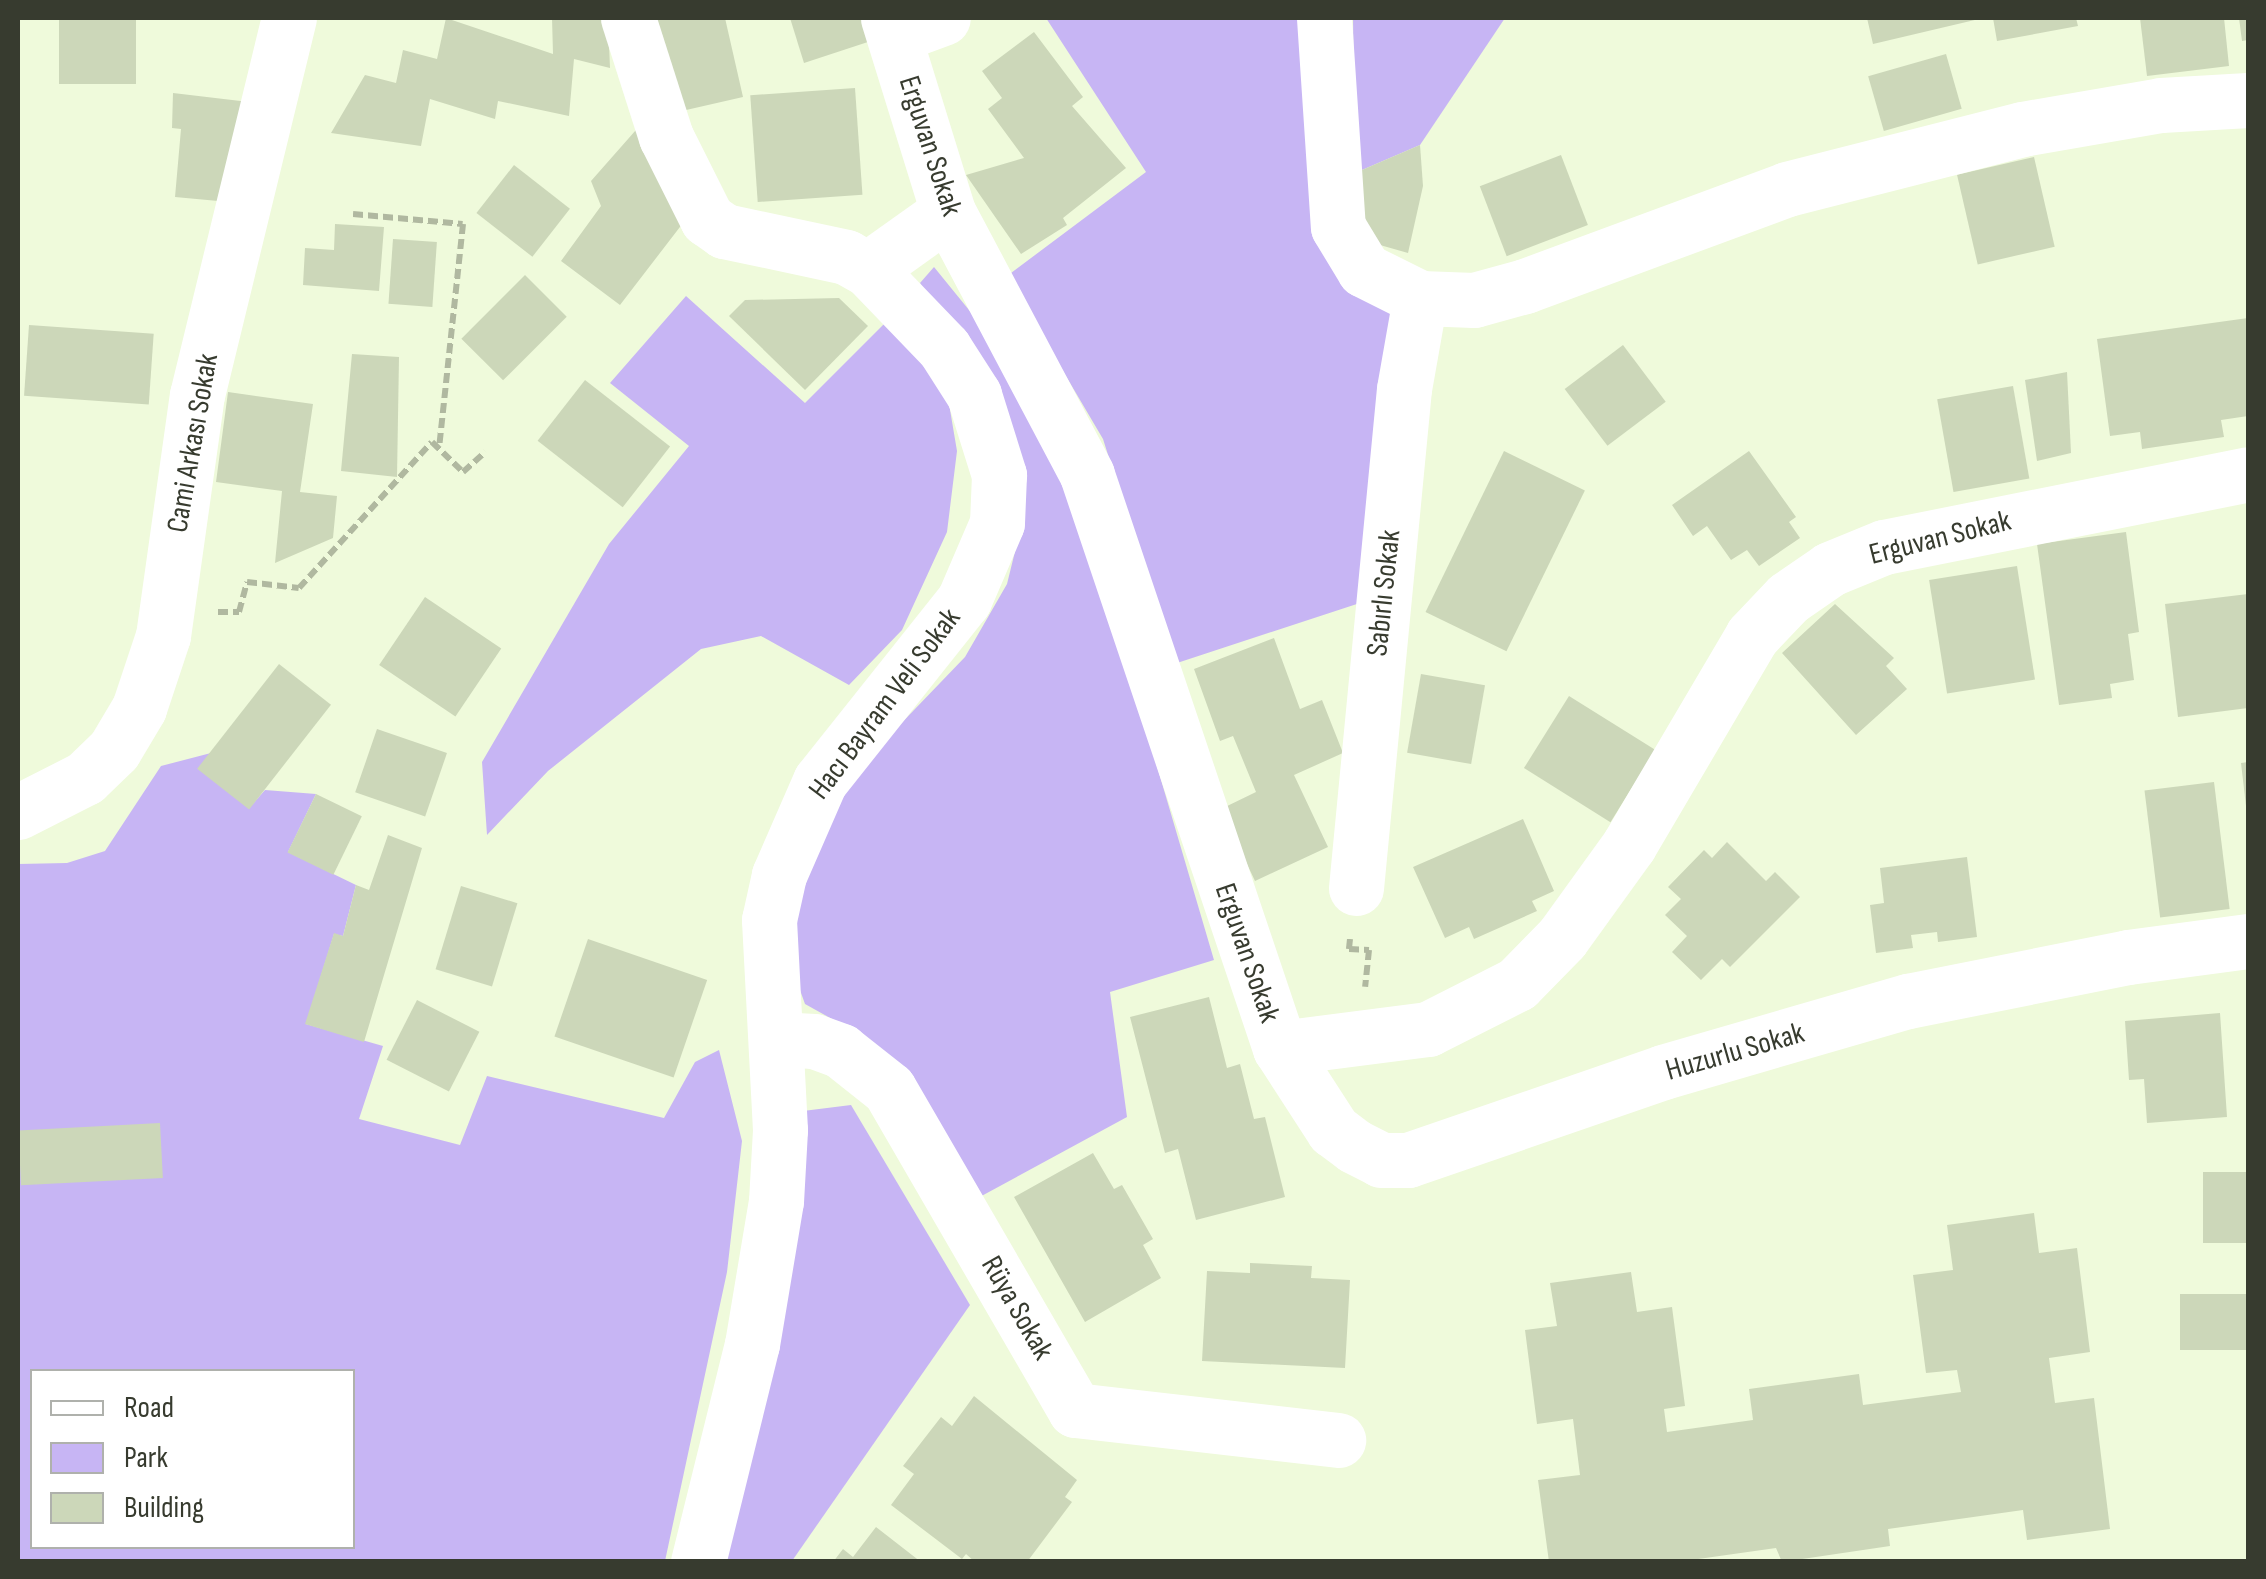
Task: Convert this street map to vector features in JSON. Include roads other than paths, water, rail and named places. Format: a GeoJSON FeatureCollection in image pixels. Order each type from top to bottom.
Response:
{"type":"FeatureCollection","features":[{"type":"Feature","properties":{"kind":"street","name":"Hacı Bayram Veli Sokak"},"geometry":{"type":"LineString","coordinates":[[628,18],[666,137],[707,219],[724,231],[846,256],[868,269],[944,348],[974,394],[999,475],[997,523],[964,600],[846,744],[796,825],[769,920],[780,1130],[772,1232],[698,1562]]}},
{"type":"Feature","properties":{"kind":"street"},"geometry":{"type":"LineString","coordinates":[[1324,18],[1338,227],[1364,270],[1420,298],[1474,300],[1525,286],[1787,189],[2022,129],[2160,106],[2248,100]]}},
{"type":"Feature","properties":{"kind":"street","name":"Cami Arkası Sokak"},"geometry":{"type":"LineString","coordinates":[[18,812],[54,799],[114,750],[139,708],[163,636],[196,395],[295,22]]}},
{"type":"Feature","properties":{"kind":"street","name":"Erguvan Sokak"},"geometry":{"type":"LineString","coordinates":[[909,24],[948,212],[1087,475],[1280,1048],[1428,1029],[1517,984],[1562,938],[1629,845],[1752,636],[1788,598],[1830,569],[1884,548],[2248,474]]}},
{"type":"Feature","properties":{"kind":"street"},"geometry":{"type":"LineString","coordinates":[[868,269],[948,212]]}},
{"type":"Feature","properties":{"kind":"street","name":"Sabırlı Sokak"},"geometry":{"type":"LineString","coordinates":[[1356,888],[1404,389],[1420,298]]}},
{"type":"Feature","properties":{"kind":"street","name":"Huzurlu Sokak"},"geometry":{"type":"LineString","coordinates":[[1280,1048],[1333,1130],[1381,1160],[1408,1160],[1663,1072],[1908,1001],[2128,957],[2248,941]]}},
{"type":"Feature","properties":{"kind":"street","name":"Rüya Sokak"},"geometry":{"type":"LineString","coordinates":[[776,1039],[814,1040],[840,1050],[890,1089],[1076,1410],[1338,1440]]}}]}
